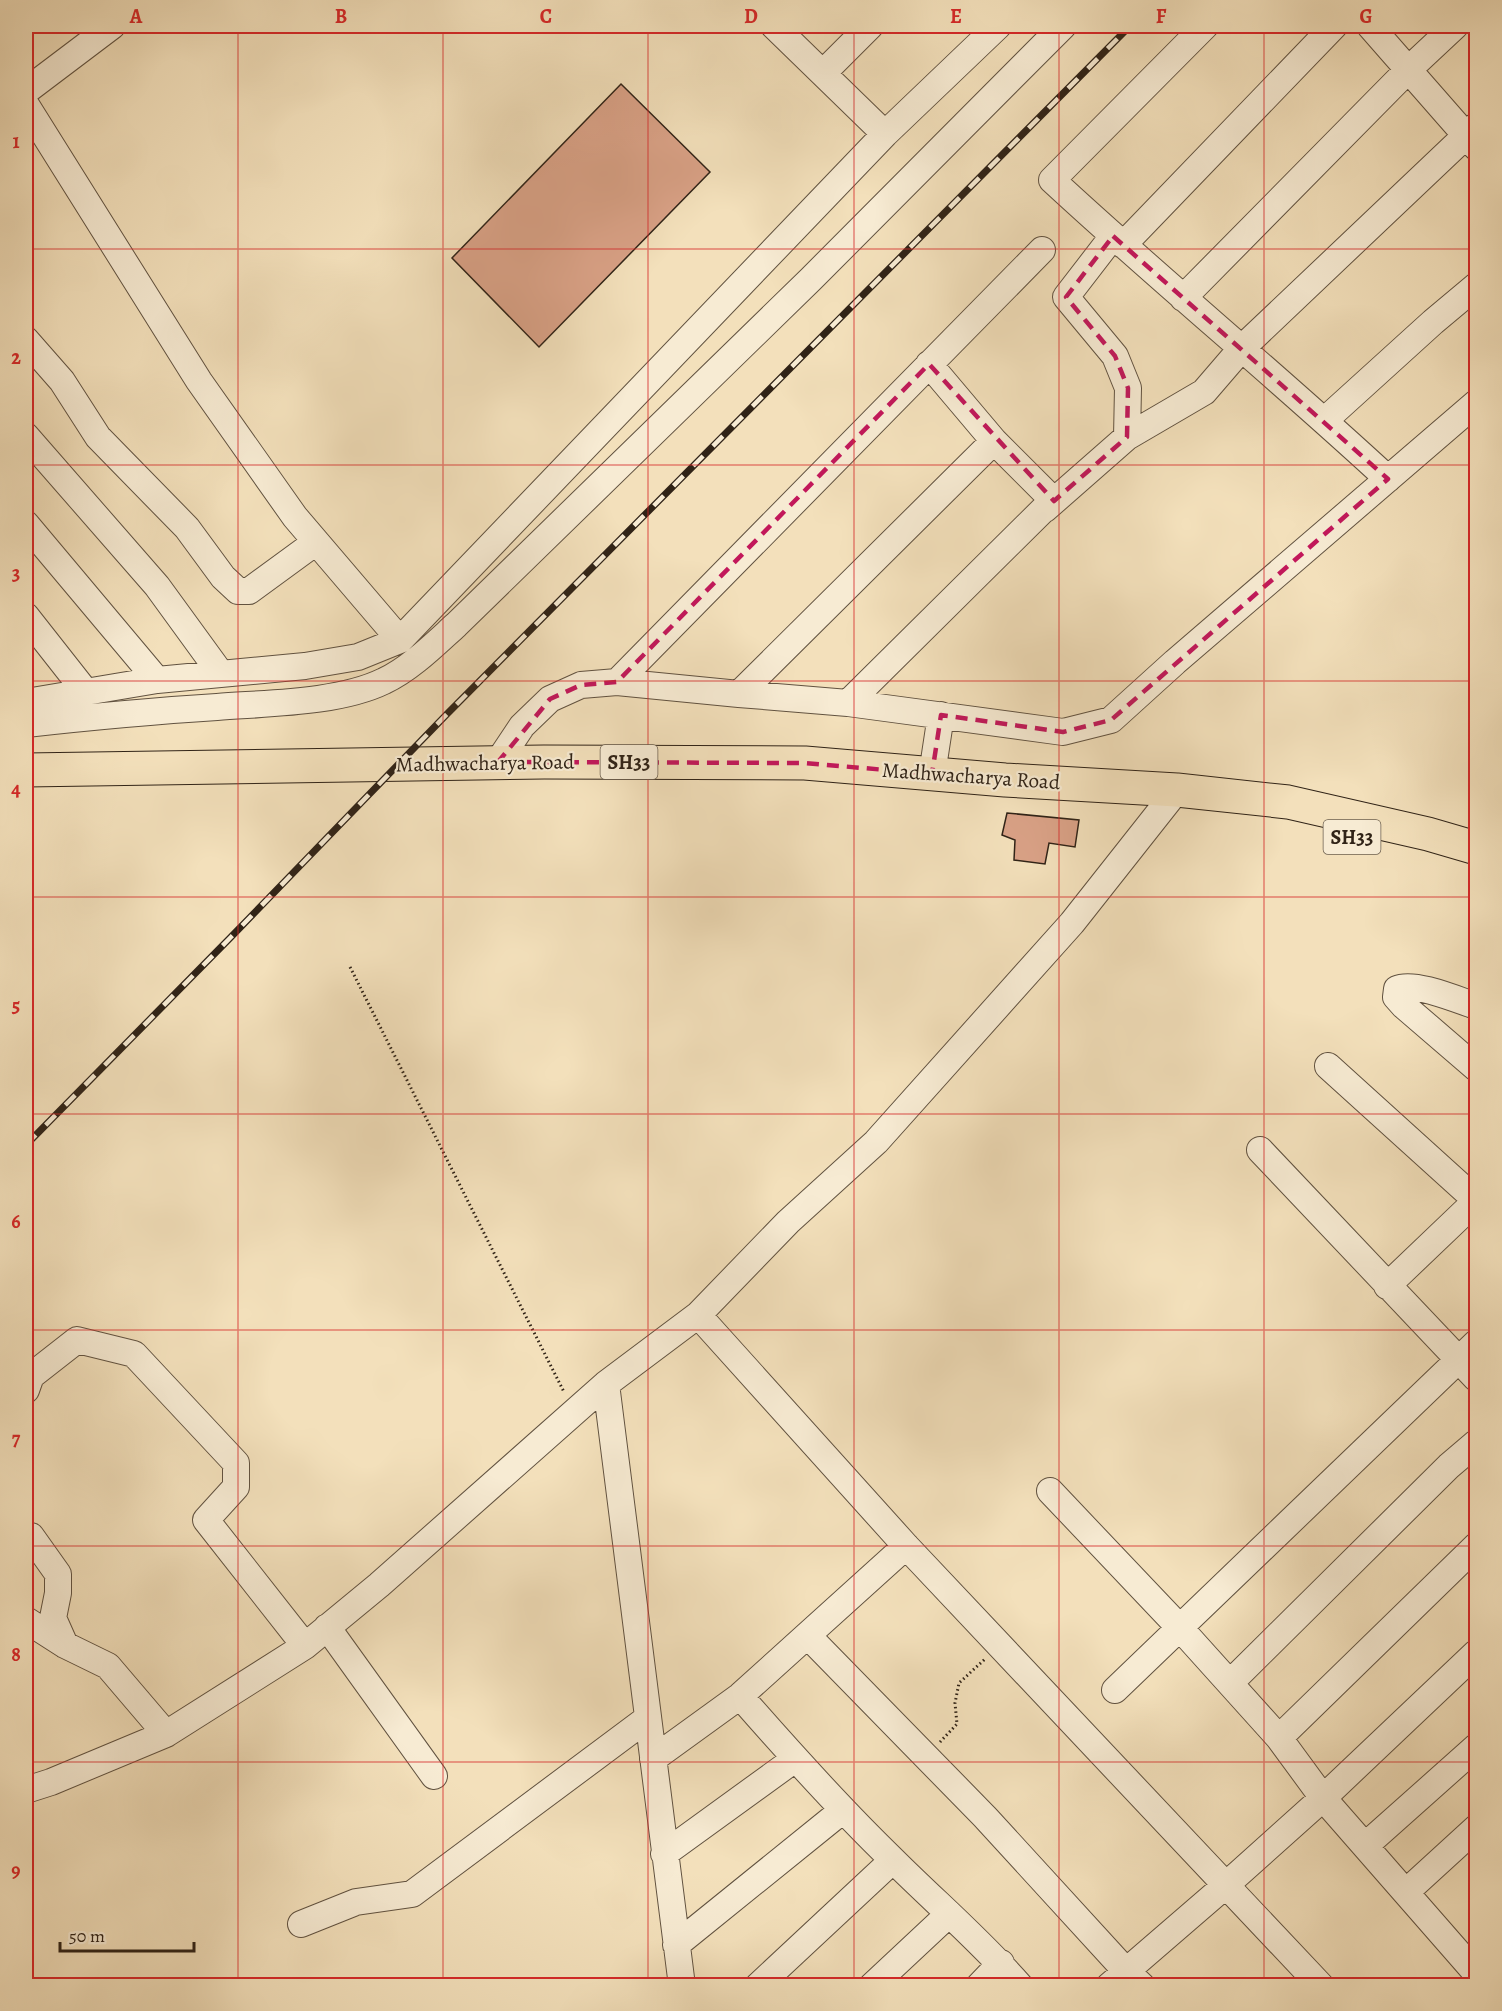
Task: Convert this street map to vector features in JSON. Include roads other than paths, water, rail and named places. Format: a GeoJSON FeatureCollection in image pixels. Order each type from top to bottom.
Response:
{"type":"FeatureCollection","features":[{"type":"Feature","properties":{"kind":"main road","name":"Madhwacharya Road"},"geometry":{"type":"LineString","coordinates":[[26,770],[498,762],[805,763],[1177,790],[1288,802],[1428,834],[1476,848]]}},
{"type":"Feature","properties":{"kind":"main road","name":"Madhwacharya Road"},"geometry":{"type":"LineString","coordinates":[[1232,797],[1283,821],[1476,868]]}},
{"type":"Feature","properties":{"kind":"street"},"geometry":{"type":"LineString","coordinates":[[26,91],[112,26]]}},
{"type":"Feature","properties":{"kind":"street"},"geometry":{"type":"LineString","coordinates":[[774,26],[885,134]]}},
{"type":"Feature","properties":{"kind":"street"},"geometry":{"type":"LineString","coordinates":[[823,73],[870,26]]}},
{"type":"Feature","properties":{"kind":"street"},"geometry":{"type":"LineString","coordinates":[[26,707],[85,691],[157,680],[305,666],[358,657],[400,640],[885,134],[998,26]]}},
{"type":"Feature","properties":{"kind":"street"},"geometry":{"type":"LineString","coordinates":[[26,707],[112,714],[272,703],[349,694],[385,681],[422,655],[456,625],[811,279],[1063,26]]}},
{"type":"Feature","properties":{"kind":"street"},"geometry":{"type":"LineString","coordinates":[[1205,26],[1052,180],[1118,241],[1325,420],[1388,479]]}},
{"type":"Feature","properties":{"kind":"street"},"geometry":{"type":"LineString","coordinates":[[1127,437],[1128,388],[1115,356],[1066,297],[1118,241],[1334,26]]}},
{"type":"Feature","properties":{"kind":"street"},"geometry":{"type":"LineString","coordinates":[[1045,508],[1127,437],[1204,392],[1241,349],[1473,136],[1408,70],[1370,26]]}},
{"type":"Feature","properties":{"kind":"street"},"geometry":{"type":"LineString","coordinates":[[1183,298],[1408,70],[1455,26]]}},
{"type":"Feature","properties":{"kind":"street"},"geometry":{"type":"LineString","coordinates":[[26,105],[34,139],[199,381],[295,517],[400,640]]}},
{"type":"Feature","properties":{"kind":"street"},"geometry":{"type":"LineString","coordinates":[[617,682],[1042,250]]}},
{"type":"Feature","properties":{"kind":"street"},"geometry":{"type":"LineString","coordinates":[[1325,420],[1476,286]]}},
{"type":"Feature","properties":{"kind":"street"},"geometry":{"type":"LineString","coordinates":[[26,340],[62,381],[98,437],[187,528],[223,577],[238,591],[249,591],[316,542]]}},
{"type":"Feature","properties":{"kind":"street"},"geometry":{"type":"LineString","coordinates":[[848,702],[1053,500],[994,441],[929,364]]}},
{"type":"Feature","properties":{"kind":"street"},"geometry":{"type":"LineString","coordinates":[[498,762],[522,726],[550,699],[581,685],[617,682],[848,702],[1063,732],[1111,720],[1175,662],[1476,404]]}},
{"type":"Feature","properties":{"kind":"street"},"geometry":{"type":"LineString","coordinates":[[26,436],[157,586],[222,674]]}},
{"type":"Feature","properties":{"kind":"street"},"geometry":{"type":"LineString","coordinates":[[739,694],[994,441]]}},
{"type":"Feature","properties":{"kind":"street"},"geometry":{"type":"LineString","coordinates":[[26,524],[157,680]]}},
{"type":"Feature","properties":{"kind":"street"},"geometry":{"type":"LineString","coordinates":[[26,616],[85,691]]}},
{"type":"Feature","properties":{"kind":"street"},"geometry":{"type":"LineString","coordinates":[[932,774],[941,715]]}},
{"type":"Feature","properties":{"kind":"street"},"geometry":{"type":"LineString","coordinates":[[26,1790],[51,1782],[166,1734],[305,1646],[379,1585],[606,1384],[699,1315],[788,1222],[876,1142],[1072,923],[1177,790]]}},
{"type":"Feature","properties":{"kind":"street"},"geometry":{"type":"LineString","coordinates":[[1476,1006],[1417,988],[1403,986],[1397,989],[1396,997],[1404,1006],[1476,1068]]}},
{"type":"Feature","properties":{"kind":"street"},"geometry":{"type":"LineString","coordinates":[[1328,1066],[1476,1200],[1387,1286]]}},
{"type":"Feature","properties":{"kind":"street"},"geometry":{"type":"LineString","coordinates":[[1260,1150],[1387,1286],[1468,1351],[1476,1378]]}},
{"type":"Feature","properties":{"kind":"street"},"geometry":{"type":"LineString","coordinates":[[699,1315],[906,1546],[1321,1986]]}},
{"type":"Feature","properties":{"kind":"street"},"geometry":{"type":"LineString","coordinates":[[26,1390],[31,1376],[77,1340],[134,1354],[236,1463],[236,1487],[206,1520],[305,1646]]}},
{"type":"Feature","properties":{"kind":"street"},"geometry":{"type":"LineString","coordinates":[[1115,1690],[1468,1351]]}},
{"type":"Feature","properties":{"kind":"street"},"geometry":{"type":"LineString","coordinates":[[606,1384],[682,1986]]}},
{"type":"Feature","properties":{"kind":"street"},"geometry":{"type":"LineString","coordinates":[[1230,1683],[1449,1466],[1476,1443]]}},
{"type":"Feature","properties":{"kind":"street"},"geometry":{"type":"LineString","coordinates":[[1050,1491],[1180,1628],[1279,1738],[1323,1798],[1476,1973]]}},
{"type":"Feature","properties":{"kind":"street"},"geometry":{"type":"LineString","coordinates":[[31,1536],[58,1574],[58,1593],[53,1618],[65,1645]]}},
{"type":"Feature","properties":{"kind":"street"},"geometry":{"type":"LineString","coordinates":[[653,1760],[740,1696],[906,1546]]}},
{"type":"Feature","properties":{"kind":"street"},"geometry":{"type":"LineString","coordinates":[[1279,1738],[1476,1546]]}},
{"type":"Feature","properties":{"kind":"street"},"geometry":{"type":"LineString","coordinates":[[26,1620],[65,1645],[108,1666],[166,1734]]}},
{"type":"Feature","properties":{"kind":"street"},"geometry":{"type":"LineString","coordinates":[[327,1627],[434,1776]]}},
{"type":"Feature","properties":{"kind":"street"},"geometry":{"type":"LineString","coordinates":[[808,1636],[985,1817],[1125,1980],[1323,1798],[1476,1653]]}},
{"type":"Feature","properties":{"kind":"street"},"geometry":{"type":"LineString","coordinates":[[740,1696],[843,1810],[1000,1963],[1020,1986]]}},
{"type":"Feature","properties":{"kind":"street"},"geometry":{"type":"LineString","coordinates":[[301,1924],[356,1902],[412,1894],[648,1718]]}},
{"type":"Feature","properties":{"kind":"street"},"geometry":{"type":"LineString","coordinates":[[1366,1845],[1476,1747]]}},
{"type":"Feature","properties":{"kind":"street"},"geometry":{"type":"LineString","coordinates":[[664,1854],[795,1759]]}},
{"type":"Feature","properties":{"kind":"street"},"geometry":{"type":"LineString","coordinates":[[676,1945],[843,1810]]}},
{"type":"Feature","properties":{"kind":"street"},"geometry":{"type":"LineString","coordinates":[[1406,1892],[1476,1828]]}},
{"type":"Feature","properties":{"kind":"street"},"geometry":{"type":"LineString","coordinates":[[758,1986],[893,1860]]}},
{"type":"Feature","properties":{"kind":"street"},"geometry":{"type":"LineString","coordinates":[[872,1986],[949,1914]]}},
{"type":"Feature","properties":{"kind":"street"},"geometry":{"type":"LineString","coordinates":[[979,1986],[1000,1963]]}},
{"type":"Feature","properties":{"kind":"railway"},"geometry":{"type":"LineString","coordinates":[[26,1145],[447,714],[1130,26]]}}]}
